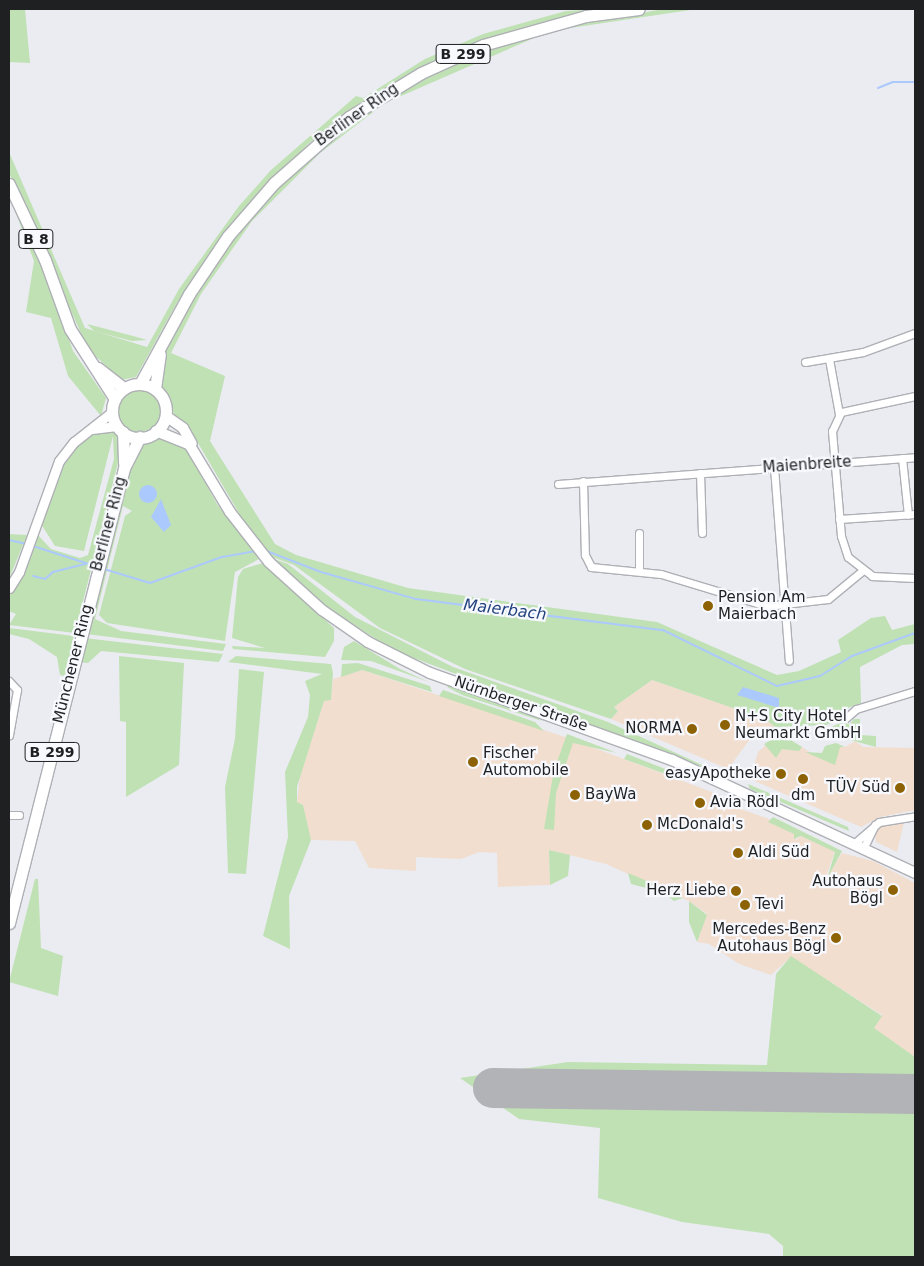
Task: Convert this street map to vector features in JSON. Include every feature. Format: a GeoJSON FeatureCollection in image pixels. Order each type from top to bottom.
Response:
{"type":"FeatureCollection","features":[{"type":"Feature","properties":{"kind":"main road","name":"Berliner Ring"},"geometry":{"type":"LineString","coordinates":[[140,384],[199,279],[244,217],[296,162],[349,117],[420,73],[483,45],[567,20],[639,9]]}},
{"type":"Feature","properties":{"kind":"main road","name":"B 8"},"geometry":{"type":"LineString","coordinates":[[9,184],[45,260],[70,329],[88,360],[115,399]]}},
{"type":"Feature","properties":{"kind":"main road","name":"Berliner Ring"},"geometry":{"type":"LineString","coordinates":[[155,389],[163,344]]}},
{"type":"Feature","properties":{"kind":"main road","name":"B 8"},"geometry":{"type":"LineString","coordinates":[[88,360],[124,388]]}},
{"type":"Feature","properties":{"kind":"main road"},"geometry":{"type":"LineString","coordinates":[[112,412],[115,399],[124,388],[140,384],[155,389],[165,402],[166,416],[156,431],[140,437],[120,429]]}},
{"type":"Feature","properties":{"kind":"main road","name":"Berliner Ring"},"geometry":{"type":"LineString","coordinates":[[112,412],[120,429],[124,468]]}},
{"type":"Feature","properties":{"kind":"main road","name":"Nürnberger Straße"},"geometry":{"type":"LineString","coordinates":[[166,416],[186,432],[194,450],[252,542],[269,562],[337,622],[407,663],[630,742],[860,844],[915,873]]}},
{"type":"Feature","properties":{"kind":"main road","name":"Nürnberger Straße"},"geometry":{"type":"LineString","coordinates":[[156,431],[177,436],[194,450]]}},
{"type":"Feature","properties":{"kind":"main road","name":"Berliner Ring"},"geometry":{"type":"LineString","coordinates":[[94,580],[124,468],[140,437]]}},
{"type":"Feature","properties":{"kind":"main road","name":"Münchener Ring"},"geometry":{"type":"LineString","coordinates":[[9,924],[94,580]]}},
{"type":"Feature","properties":{"kind":"street"},"geometry":{"type":"LineString","coordinates":[[805,362],[828,359],[915,333]]}},
{"type":"Feature","properties":{"kind":"street"},"geometry":{"type":"LineString","coordinates":[[828,359],[838,414],[832,431],[833,463],[845,553],[862,572],[883,578],[915,578]]}},
{"type":"Feature","properties":{"kind":"street"},"geometry":{"type":"LineString","coordinates":[[838,414],[915,396]]}},
{"type":"Feature","properties":{"kind":"street"},"geometry":{"type":"LineString","coordinates":[[9,588],[29,546],[59,461],[91,429],[112,412]]}},
{"type":"Feature","properties":{"kind":"street"},"geometry":{"type":"LineString","coordinates":[[91,429],[120,429]]}},
{"type":"Feature","properties":{"kind":"street","name":"Maienbreite"},"geometry":{"type":"LineString","coordinates":[[558,484],[915,457]]}},
{"type":"Feature","properties":{"kind":"street"},"geometry":{"type":"LineString","coordinates":[[839,519],[912,514],[902,458]]}},
{"type":"Feature","properties":{"kind":"street"},"geometry":{"type":"LineString","coordinates":[[774,467],[789,660]]}},
{"type":"Feature","properties":{"kind":"street"},"geometry":{"type":"LineString","coordinates":[[700,473],[702,533]]}},
{"type":"Feature","properties":{"kind":"street"},"geometry":{"type":"LineString","coordinates":[[583,481],[588,565],[639,570],[683,580],[754,605],[785,606],[833,597],[862,572]]}},
{"type":"Feature","properties":{"kind":"street"},"geometry":{"type":"LineString","coordinates":[[639,533],[639,570]]}},
{"type":"Feature","properties":{"kind":"street"},"geometry":{"type":"LineString","coordinates":[[9,735],[12,683]]}},
{"type":"Feature","properties":{"kind":"street"},"geometry":{"type":"LineString","coordinates":[[846,718],[856,709],[915,691]]}},
{"type":"Feature","properties":{"kind":"street"},"geometry":{"type":"LineString","coordinates":[[9,815],[19,815]]}},
{"type":"Feature","properties":{"kind":"street"},"geometry":{"type":"LineString","coordinates":[[860,844],[876,823],[915,816]]}},
{"type":"Feature","properties":{"kind":"shaded area"},"geometry":{"type":"Polygon","coordinates":[[[362,670],[565,737],[720,795],[734,802],[733,806],[769,819],[795,834],[796,840],[801,836],[835,851],[825,880],[842,853],[873,861],[915,883],[915,1057],[873,1028],[882,1015],[791,957],[771,975],[739,964],[709,944],[697,942],[707,914],[689,901],[606,864],[549,850],[550,885],[498,887],[497,853],[479,852],[461,859],[416,857],[416,871],[369,868],[355,841],[311,840],[297,802],[300,776],[324,701],[331,699],[333,679],[362,670]]]}},
{"type":"Feature","properties":{"kind":"shaded area"},"geometry":{"type":"Polygon","coordinates":[[[652,680],[765,719],[775,727],[750,739],[728,769],[611,719],[618,711],[614,707],[652,680]]]}},
{"type":"Feature","properties":{"kind":"shaded area"},"geometry":{"type":"Polygon","coordinates":[[[773,739],[789,739],[813,754],[822,753],[828,745],[845,747],[855,741],[863,747],[915,748],[915,810],[880,817],[861,827],[750,779],[758,752],[773,739]]]}},
{"type":"Feature","properties":{"kind":"shaded area"},"geometry":{"type":"Polygon","coordinates":[[[904,822],[897,852],[876,842],[875,833],[881,825],[904,822]]]}},
{"type":"Feature","properties":{"kind":"green space"},"geometry":{"type":"Polygon","coordinates":[[[9,9],[25,9],[30,63],[9,62],[9,9]]]}},
{"type":"Feature","properties":{"kind":"green space"},"geometry":{"type":"Polygon","coordinates":[[[604,9],[480,41],[375,94],[308,144],[228,230],[178,301],[136,377],[121,380],[88,349],[9,173],[9,152],[85,328],[147,347],[179,289],[239,206],[271,170],[356,96],[363,98],[425,59],[483,34],[566,11],[604,9]]]}},
{"type":"Feature","properties":{"kind":"green space"},"geometry":{"type":"Polygon","coordinates":[[[663,9],[697,9],[550,31],[385,103],[320,153],[252,221],[201,294],[171,353],[225,376],[210,441],[275,544],[296,555],[408,588],[657,622],[777,675],[799,671],[841,652],[838,640],[871,618],[885,616],[892,630],[915,624],[915,644],[902,645],[860,667],[861,703],[837,712],[838,720],[826,725],[775,727],[765,719],[652,680],[614,707],[618,711],[611,719],[465,669],[380,628],[294,565],[272,557],[254,539],[191,431],[174,414],[162,388],[162,361],[174,332],[224,249],[271,191],[342,127],[439,67],[524,35],[663,9]]]}},
{"type":"Feature","properties":{"kind":"green space"},"geometry":{"type":"Polygon","coordinates":[[[9,195],[43,266],[73,351],[106,398],[101,416],[68,376],[51,318],[26,312],[34,261],[9,195]]]}},
{"type":"Feature","properties":{"kind":"green space"},"geometry":{"type":"Polygon","coordinates":[[[87,324],[147,340],[132,341],[94,331],[87,324]]]}},
{"type":"Feature","properties":{"kind":"green space"},"geometry":{"type":"Polygon","coordinates":[[[139,388],[151,392],[157,398],[161,410],[157,422],[151,428],[139,432],[127,428],[121,422],[117,410],[121,398],[127,392],[139,388]]]}},
{"type":"Feature","properties":{"kind":"green space"},"geometry":{"type":"Polygon","coordinates":[[[114,430],[120,437],[118,463],[75,633],[9,625],[16,614],[9,611],[9,596],[18,585],[37,534],[51,549],[80,558],[88,555],[114,459],[113,436],[84,551],[55,546],[41,524],[69,453],[91,434],[114,430]]]}},
{"type":"Feature","properties":{"kind":"green space"},"geometry":{"type":"Polygon","coordinates":[[[158,437],[184,445],[217,504],[259,559],[235,572],[225,641],[107,623],[99,615],[125,516],[132,511],[123,506],[95,619],[121,631],[226,644],[223,651],[86,634],[133,461],[141,447],[158,437]]]}},
{"type":"Feature","properties":{"kind":"green space"},"geometry":{"type":"Polygon","coordinates":[[[9,534],[27,535],[9,579],[9,534]]]}},
{"type":"Feature","properties":{"kind":"green space"},"geometry":{"type":"Polygon","coordinates":[[[274,559],[288,564],[355,617],[453,667],[608,722],[722,774],[395,651],[332,611],[274,559]]]}},
{"type":"Feature","properties":{"kind":"green space"},"geometry":{"type":"Polygon","coordinates":[[[263,563],[334,628],[334,641],[325,657],[233,649],[232,646],[265,648],[232,638],[238,577],[243,569],[263,563]]]}},
{"type":"Feature","properties":{"kind":"green space"},"geometry":{"type":"Polygon","coordinates":[[[9,628],[74,636],[65,676],[60,675],[57,657],[29,639],[9,634],[9,628]]]}},
{"type":"Feature","properties":{"kind":"green space"},"geometry":{"type":"Polygon","coordinates":[[[84,638],[223,654],[219,662],[101,651],[88,663],[78,662],[84,638]]]}},
{"type":"Feature","properties":{"kind":"green space"},"geometry":{"type":"Polygon","coordinates":[[[354,641],[400,669],[429,682],[371,661],[341,660],[344,647],[354,641]]]}},
{"type":"Feature","properties":{"kind":"green space"},"geometry":{"type":"Polygon","coordinates":[[[119,656],[184,663],[179,765],[126,797],[126,722],[120,721],[119,656]]]}},
{"type":"Feature","properties":{"kind":"green space"},"geometry":{"type":"Polygon","coordinates":[[[236,656],[331,664],[333,673],[331,700],[324,701],[297,787],[297,802],[303,805],[311,840],[289,896],[290,949],[263,936],[288,837],[285,772],[308,717],[310,695],[305,681],[322,674],[228,662],[236,656]]]}},
{"type":"Feature","properties":{"kind":"green space"},"geometry":{"type":"Polygon","coordinates":[[[358,663],[430,686],[432,692],[362,670],[341,677],[342,664],[358,663]]]}},
{"type":"Feature","properties":{"kind":"green space"},"geometry":{"type":"Polygon","coordinates":[[[239,669],[264,672],[246,874],[228,873],[225,787],[235,739],[239,669]]]}},
{"type":"Feature","properties":{"kind":"green space"},"geometry":{"type":"Polygon","coordinates":[[[450,685],[531,714],[542,721],[462,695],[447,687],[450,685]]]}},
{"type":"Feature","properties":{"kind":"green space"},"geometry":{"type":"Polygon","coordinates":[[[443,690],[535,722],[544,731],[439,696],[443,690]]]}},
{"type":"Feature","properties":{"kind":"green space"},"geometry":{"type":"Polygon","coordinates":[[[854,719],[860,719],[860,735],[876,736],[876,747],[839,737],[826,738],[821,732],[840,723],[850,724],[854,719]]]}},
{"type":"Feature","properties":{"kind":"green space"},"geometry":{"type":"Polygon","coordinates":[[[567,734],[617,753],[573,743],[556,793],[554,830],[544,829],[554,770],[567,734]]]}},
{"type":"Feature","properties":{"kind":"green space"},"geometry":{"type":"Polygon","coordinates":[[[773,739],[789,739],[802,747],[799,751],[782,749],[776,758],[764,744],[773,739]]]}},
{"type":"Feature","properties":{"kind":"green space"},"geometry":{"type":"Polygon","coordinates":[[[836,743],[845,747],[840,747],[835,765],[805,752],[822,753],[825,746],[836,743]]]}},
{"type":"Feature","properties":{"kind":"green space"},"geometry":{"type":"Polygon","coordinates":[[[627,754],[673,772],[674,777],[668,779],[668,775],[624,759],[627,754]]]}},
{"type":"Feature","properties":{"kind":"green space"},"geometry":{"type":"Polygon","coordinates":[[[748,784],[848,827],[849,831],[750,789],[748,784]]]}},
{"type":"Feature","properties":{"kind":"green space"},"geometry":{"type":"Polygon","coordinates":[[[773,817],[842,851],[827,879],[835,852],[801,836],[794,839],[794,834],[768,822],[773,817]]]}},
{"type":"Feature","properties":{"kind":"green space"},"geometry":{"type":"Polygon","coordinates":[[[549,850],[570,855],[568,876],[550,885],[549,850]]]}},
{"type":"Feature","properties":{"kind":"green space"},"geometry":{"type":"Polygon","coordinates":[[[628,873],[683,898],[674,901],[662,892],[631,884],[628,873]]]}},
{"type":"Feature","properties":{"kind":"green space"},"geometry":{"type":"Polygon","coordinates":[[[35,879],[38,879],[41,948],[63,956],[58,996],[9,982],[35,879]]]}},
{"type":"Feature","properties":{"kind":"green space"},"geometry":{"type":"Polygon","coordinates":[[[689,901],[707,915],[697,942],[689,922],[689,901]]]}},
{"type":"Feature","properties":{"kind":"green space"},"geometry":{"type":"Polygon","coordinates":[[[791,956],[882,1016],[874,1028],[915,1057],[915,1090],[482,1084],[496,1094],[915,1099],[915,1257],[783,1257],[783,1246],[769,1234],[682,1222],[598,1198],[600,1128],[519,1119],[460,1078],[568,1062],[767,1065],[776,974],[791,956]]]}},
{"type":"Feature","properties":{"kind":"water"},"geometry":{"type":"Polygon","coordinates":[[[144,485],[152,485],[157,490],[155,501],[144,503],[139,498],[139,490],[144,485]]]}},
{"type":"Feature","properties":{"kind":"water"},"geometry":{"type":"Polygon","coordinates":[[[161,499],[171,525],[164,532],[151,517],[161,499]]]}},
{"type":"Feature","properties":{"kind":"water"},"geometry":{"type":"Polygon","coordinates":[[[743,687],[779,698],[779,708],[737,695],[743,687]]]}},
{"type":"Feature","properties":{"kind":"waterway"},"geometry":{"type":"LineString","coordinates":[[878,88],[893,82],[915,82]]}},
{"type":"Feature","properties":{"kind":"waterway","name":"Maierbach"},"geometry":{"type":"LineString","coordinates":[[9,540],[26,544]]}},
{"type":"Feature","properties":{"kind":"waterway","name":"Maierbach"},"geometry":{"type":"LineString","coordinates":[[33,546],[95,566]]}},
{"type":"Feature","properties":{"kind":"waterway","name":"Maierbach"},"geometry":{"type":"LineString","coordinates":[[264,550],[321,572],[416,599],[663,630],[777,686],[820,676],[852,656],[915,633]]}},
{"type":"Feature","properties":{"kind":"waterway","name":"Maierbach"},"geometry":{"type":"LineString","coordinates":[[104,569],[150,583],[222,557],[257,551]]}},
{"type":"Feature","properties":{"kind":"waterway","name":"Maierbach"},"geometry":{"type":"LineString","coordinates":[[33,576],[45,579],[53,572],[85,564]]}},
{"type":"Feature","properties":{"kind":"runway"},"geometry":{"type":"LineString","coordinates":[[493,1088],[915,1094]]}},
{"type":"Feature","properties":{"kind":"place","name":"Pension Am Maierbach"},"geometry":{"type":"Point","coordinates":[708,606]}},
{"type":"Feature","properties":{"kind":"place","name":"N+S City Hotel Neumarkt GmbH"},"geometry":{"type":"Point","coordinates":[725,725]}},
{"type":"Feature","properties":{"kind":"place","name":"NORMA"},"geometry":{"type":"Point","coordinates":[692,729]}},
{"type":"Feature","properties":{"kind":"place","name":"Fischer Automobile"},"geometry":{"type":"Point","coordinates":[473,762]}},
{"type":"Feature","properties":{"kind":"place","name":"easyApotheke"},"geometry":{"type":"Point","coordinates":[781,774]}},
{"type":"Feature","properties":{"kind":"place","name":"dm"},"geometry":{"type":"Point","coordinates":[803,779]}},
{"type":"Feature","properties":{"kind":"place","name":"TÜV Süd"},"geometry":{"type":"Point","coordinates":[900,788]}},
{"type":"Feature","properties":{"kind":"place","name":"BayWa"},"geometry":{"type":"Point","coordinates":[575,795]}},
{"type":"Feature","properties":{"kind":"place","name":"Avia Rödl"},"geometry":{"type":"Point","coordinates":[700,803]}},
{"type":"Feature","properties":{"kind":"place","name":"McDonald's"},"geometry":{"type":"Point","coordinates":[647,825]}},
{"type":"Feature","properties":{"kind":"place","name":"Aldi Süd"},"geometry":{"type":"Point","coordinates":[738,853]}},
{"type":"Feature","properties":{"kind":"place","name":"Autohaus Bögl"},"geometry":{"type":"Point","coordinates":[893,890]}},
{"type":"Feature","properties":{"kind":"place","name":"Herz Liebe"},"geometry":{"type":"Point","coordinates":[736,891]}},
{"type":"Feature","properties":{"kind":"place","name":"Tevi"},"geometry":{"type":"Point","coordinates":[745,905]}},
{"type":"Feature","properties":{"kind":"place","name":"Mercedes-Benz Autohaus Bögl"},"geometry":{"type":"Point","coordinates":[836,938]}}]}
